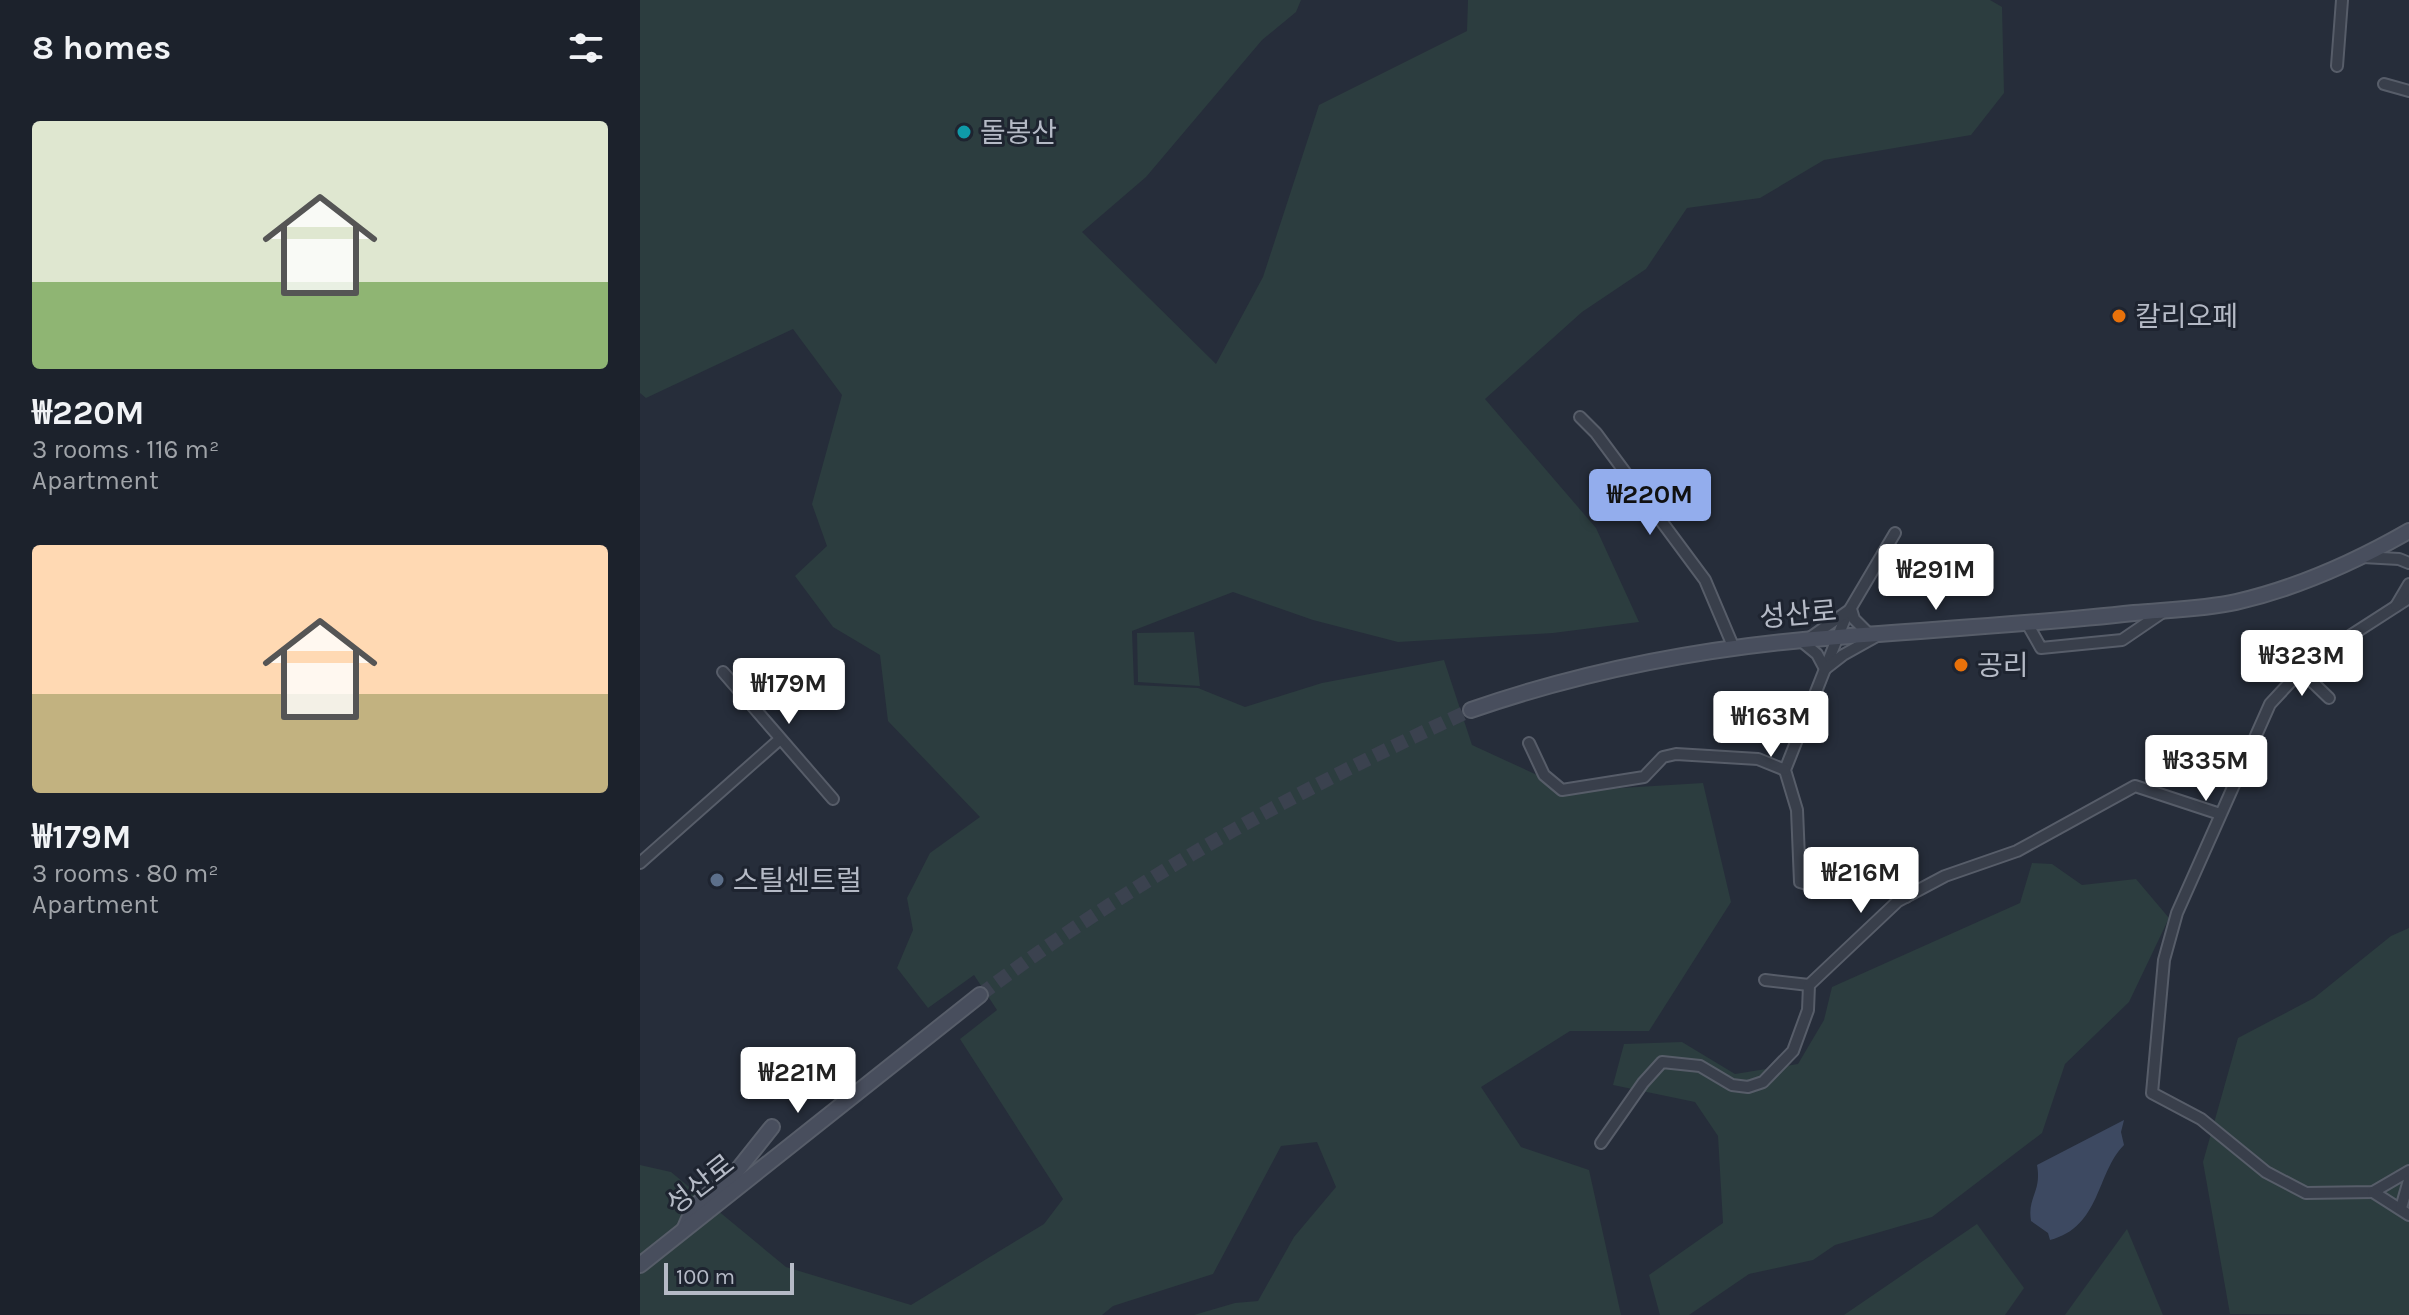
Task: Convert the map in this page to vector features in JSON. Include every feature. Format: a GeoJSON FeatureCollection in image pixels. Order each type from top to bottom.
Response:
{"type":"FeatureCollection","features":[{"type":"Feature","properties":{"kind":"main road"},"geometry":{"type":"LineString","coordinates":[[2405,533],[2409,520]]}},
{"type":"Feature","properties":{"kind":"main road","name":"성산로"},"geometry":{"type":"LineString","coordinates":[[1471,710],[1520,693],[1596,674],[1733,646],[2028,625],[2235,602],[2311,579],[2405,533]]}},
{"type":"Feature","properties":{"kind":"main road","name":"성산로"},"geometry":{"type":"LineString","coordinates":[[640,1265],[980,995]]}},
{"type":"Feature","properties":{"kind":"main road"},"geometry":{"type":"LineString","coordinates":[[685,1230],[694,1207],[736,1172],[772,1127]]}},
{"type":"Feature","properties":{"kind":"street"},"geometry":{"type":"LineString","coordinates":[[2337,66],[2342,0]]}},
{"type":"Feature","properties":{"kind":"street"},"geometry":{"type":"LineString","coordinates":[[2384,84],[2409,91]]}},
{"type":"Feature","properties":{"kind":"street"},"geometry":{"type":"LineString","coordinates":[[1580,417],[1596,433],[1705,580],[1733,646]]}},
{"type":"Feature","properties":{"kind":"street"},"geometry":{"type":"LineString","coordinates":[[1895,533],[1838,637],[1785,770],[1797,810],[1800,882],[1810,885],[1837,871],[1848,870],[1889,885],[1906,897]]}},
{"type":"Feature","properties":{"kind":"street"},"geometry":{"type":"LineString","coordinates":[[2361,557],[2399,559],[2409,563]]}},
{"type":"Feature","properties":{"kind":"street"},"geometry":{"type":"LineString","coordinates":[[2396,608],[2409,584]]}},
{"type":"Feature","properties":{"kind":"street"},"geometry":{"type":"LineString","coordinates":[[2409,598],[2301,671],[2270,704],[2177,913],[2164,960],[2152,1093],[2201,1119],[2266,1172],[2306,1193],[2373,1192],[2409,1171]]}},
{"type":"Feature","properties":{"kind":"street"},"geometry":{"type":"LineString","coordinates":[[1825,669],[1876,634],[1854,619],[1851,609]]}},
{"type":"Feature","properties":{"kind":"street"},"geometry":{"type":"LineString","coordinates":[[1825,669],[1817,654],[1803,640],[1851,609]]}},
{"type":"Feature","properties":{"kind":"street"},"geometry":{"type":"LineString","coordinates":[[2028,625],[2041,648],[2122,640],[2167,610]]}},
{"type":"Feature","properties":{"kind":"street"},"geometry":{"type":"LineString","coordinates":[[2301,671],[2329,698]]}},
{"type":"Feature","properties":{"kind":"street"},"geometry":{"type":"LineString","coordinates":[[723,672],[833,799]]}},
{"type":"Feature","properties":{"kind":"street"},"geometry":{"type":"LineString","coordinates":[[640,863],[779,740]]}},
{"type":"Feature","properties":{"kind":"street"},"geometry":{"type":"LineString","coordinates":[[1529,743],[1544,775],[1562,790],[1644,777],[1663,757],[1676,754],[1758,759],[1785,770]]}},
{"type":"Feature","properties":{"kind":"street"},"geometry":{"type":"LineString","coordinates":[[1601,1143],[1643,1083],[1662,1062],[1700,1066],[1732,1085],[1748,1087],[1763,1082],[1793,1051],[1808,1010],[1809,985],[1906,897],[1945,876],[2017,851],[2135,786],[2220,814]]}},
{"type":"Feature","properties":{"kind":"street"},"geometry":{"type":"LineString","coordinates":[[1765,980],[1809,985]]}},
{"type":"Feature","properties":{"kind":"street"},"geometry":{"type":"LineString","coordinates":[[2373,1192],[2405,1211],[2409,1180]]}},
{"type":"Feature","properties":{"kind":"shaded area"},"geometry":{"type":"Polygon","coordinates":[[[640,0],[1301,0],[1296,12],[1262,40],[1146,177],[1082,232],[1216,364],[1263,277],[1319,105],[1467,31],[1468,0],[1990,0],[2002,7],[2004,93],[1971,135],[1824,160],[1760,198],[1687,208],[1646,269],[1582,312],[1485,399],[1596,528],[1639,622],[1553,633],[1398,642],[1313,620],[1233,592],[1132,631],[1134,685],[1198,688],[1245,707],[1322,683],[1444,660],[1472,745],[1572,791],[1703,783],[1731,902],[1649,1031],[1570,1031],[1481,1087],[1521,1147],[1589,1170],[1621,1315],[1194,1315],[1235,1303],[1258,1301],[1294,1237],[1336,1187],[1317,1142],[1281,1146],[1213,1274],[1113,1306],[1102,1315],[640,1315],[640,1165],[671,1172],[786,1267],[911,1305],[1044,1224],[1063,1199],[960,1039],[997,1010],[974,975],[928,1008],[897,968],[913,930],[907,898],[930,853],[980,817],[888,721],[880,655],[833,627],[795,576],[827,546],[812,504],[842,395],[793,329],[646,398],[640,393],[640,0]]]}},
{"type":"Feature","properties":{"kind":"shaded area"},"geometry":{"type":"Polygon","coordinates":[[[1194,632],[1200,686],[1138,682],[1137,633],[1194,632]]]}},
{"type":"Feature","properties":{"kind":"shaded area"},"geometry":{"type":"Polygon","coordinates":[[[2032,863],[2052,864],[2082,885],[2136,879],[2169,918],[2129,1002],[2065,1064],[2042,1133],[1932,1217],[1835,1245],[1813,1260],[1749,1274],[1689,1315],[1660,1315],[1649,1275],[1723,1223],[1718,1136],[1695,1102],[1613,1085],[1624,1044],[1682,1042],[1735,1074],[1798,1064],[1824,1020],[1832,987],[2020,903],[2032,863]]]}},
{"type":"Feature","properties":{"kind":"shaded area"},"geometry":{"type":"Polygon","coordinates":[[[2409,928],[2409,1315],[2230,1314],[2203,1162],[2238,1038],[2314,998],[2391,936],[2409,928]]]}},
{"type":"Feature","properties":{"kind":"shaded area"},"geometry":{"type":"Polygon","coordinates":[[[1977,1224],[2024,1288],[2005,1315],[1844,1315],[1977,1224]]]}},
{"type":"Feature","properties":{"kind":"shaded area"},"geometry":{"type":"Polygon","coordinates":[[[2127,1229],[2163,1315],[2065,1315],[2127,1229]]]}},
{"type":"Feature","properties":{"kind":"water"},"geometry":{"type":"Polygon","coordinates":[[[2124,1120],[2121,1132],[2124,1145],[2088,1212],[2067,1233],[2050,1240],[2048,1233],[2031,1221],[2031,1206],[2038,1182],[2037,1165],[2124,1120]]]}},
{"type":"Feature","properties":{"kind":"tunnel"},"geometry":{"type":"LineString","coordinates":[[980,995],[1097,913],[1218,839],[1343,772],[1471,710]]}},
{"type":"Feature","properties":{"kind":"place","name":"돌봉산"},"geometry":{"type":"Point","coordinates":[964,132]}},
{"type":"Feature","properties":{"kind":"place","name":"칼리오페"},"geometry":{"type":"Point","coordinates":[2119,316]}},
{"type":"Feature","properties":{"kind":"place","name":"공리"},"geometry":{"type":"Point","coordinates":[1961,665]}},
{"type":"Feature","properties":{"kind":"place","name":"스틸센트럴"},"geometry":{"type":"Point","coordinates":[717,880]}}]}
